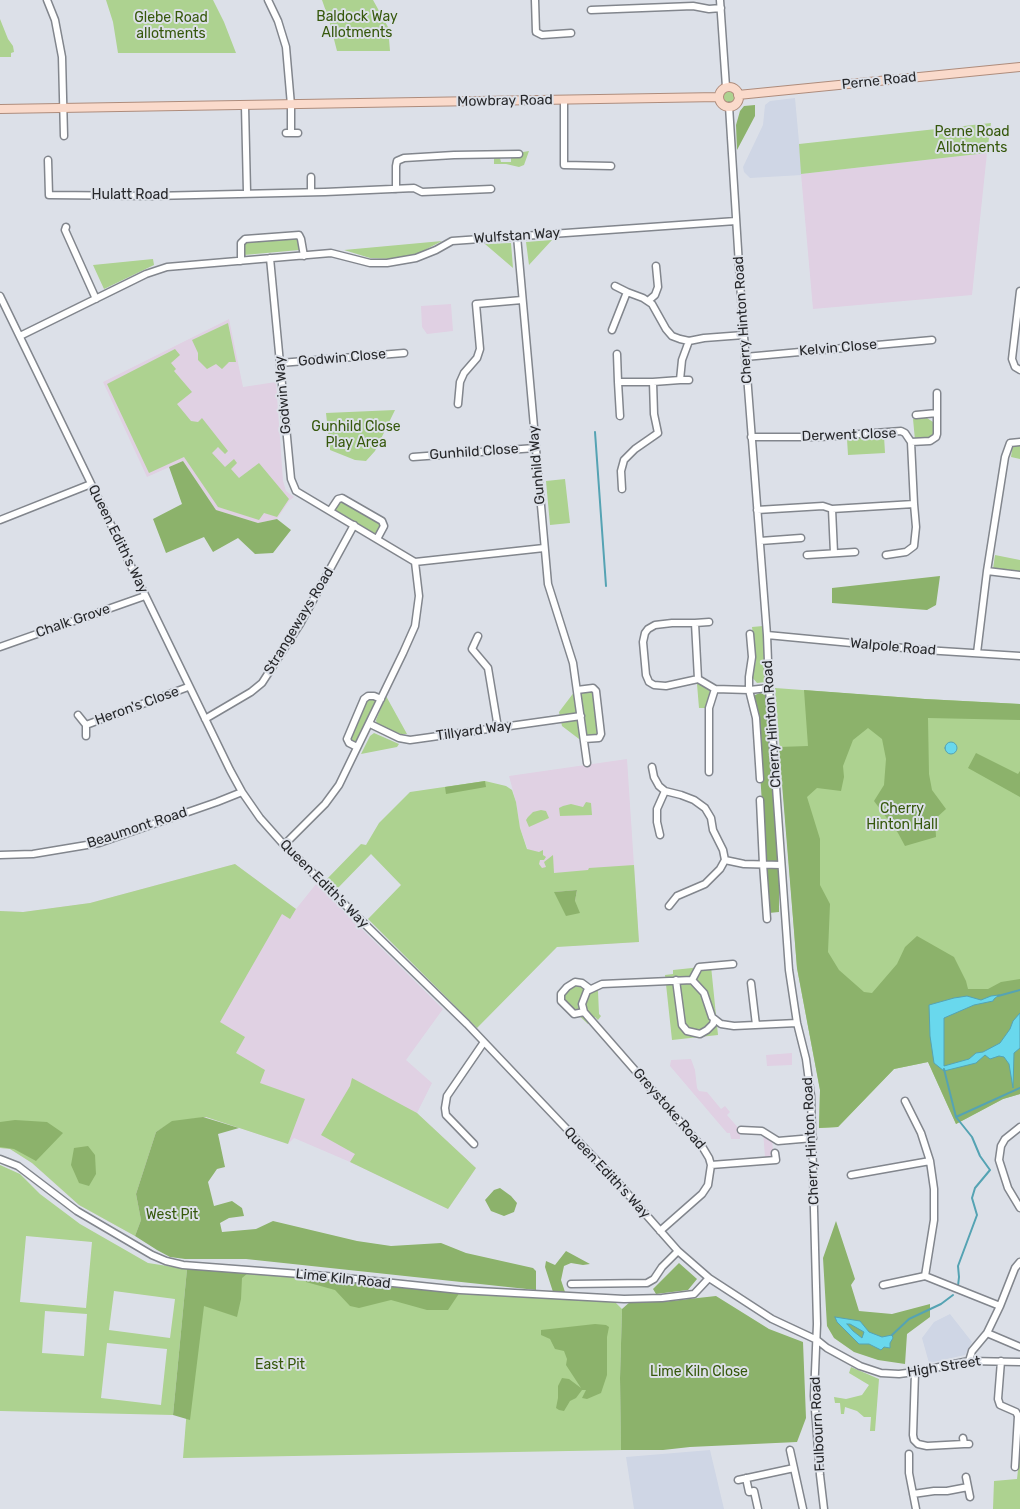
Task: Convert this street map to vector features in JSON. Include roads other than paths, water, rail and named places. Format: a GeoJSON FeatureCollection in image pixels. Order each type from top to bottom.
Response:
{"type":"FeatureCollection","features":[{"type":"Feature","properties":{"kind":"main road","name":"Perne Road"},"geometry":{"type":"LineString","coordinates":[[738,95],[1020,66]]}},
{"type":"Feature","properties":{"kind":"main road"},"geometry":{"type":"LineString","coordinates":[[726,87],[733,88],[738,95],[737,102],[730,106],[724,105],[719,97],[721,91],[726,87]]}},
{"type":"Feature","properties":{"kind":"main road","name":"Mowbray Road"},"geometry":{"type":"LineString","coordinates":[[0,109],[719,97]]}},
{"type":"Feature","properties":{"kind":"street"},"geometry":{"type":"LineString","coordinates":[[46,0],[55,20],[62,57],[64,136]]}},
{"type":"Feature","properties":{"kind":"street"},"geometry":{"type":"LineString","coordinates":[[268,0],[286,47],[292,133]]}},
{"type":"Feature","properties":{"kind":"street"},"geometry":{"type":"LineString","coordinates":[[535,0],[536,32],[542,35],[571,33]]}},
{"type":"Feature","properties":{"kind":"street"},"geometry":{"type":"LineString","coordinates":[[720,0],[726,87]]}},
{"type":"Feature","properties":{"kind":"street"},"geometry":{"type":"LineString","coordinates":[[591,10],[693,6],[709,9],[721,8]]}},
{"type":"Feature","properties":{"kind":"street"},"geometry":{"type":"LineString","coordinates":[[564,100],[564,165],[611,166]]}},
{"type":"Feature","properties":{"kind":"street"},"geometry":{"type":"LineString","coordinates":[[245,106],[247,192]]}},
{"type":"Feature","properties":{"kind":"street","name":"Cherry Hinton Road"},"geometry":{"type":"LineString","coordinates":[[730,106],[745,357],[767,635],[790,985],[809,1080],[813,1138],[817,1340]]}},
{"type":"Feature","properties":{"kind":"street"},"geometry":{"type":"LineString","coordinates":[[396,190],[396,166],[398,161],[404,158],[519,154]]}},
{"type":"Feature","properties":{"kind":"street","name":"Hulatt Road"},"geometry":{"type":"LineString","coordinates":[[48,160],[48,195],[152,196],[414,188],[422,192],[491,189]]}},
{"type":"Feature","properties":{"kind":"street"},"geometry":{"type":"LineString","coordinates":[[311,177],[311,192]]}},
{"type":"Feature","properties":{"kind":"street","name":"Wulfstan Way"},"geometry":{"type":"LineString","coordinates":[[20,336],[146,274],[167,267],[331,253],[370,263],[387,263],[416,258],[452,241],[736,221]]}},
{"type":"Feature","properties":{"kind":"street"},"geometry":{"type":"LineString","coordinates":[[66,227],[65,230],[96,299]]}},
{"type":"Feature","properties":{"kind":"street"},"geometry":{"type":"LineString","coordinates":[[241,261],[241,243],[245,239],[299,235],[304,256]]}},
{"type":"Feature","properties":{"kind":"street","name":"Gunhild Way"},"geometry":{"type":"LineString","coordinates":[[517,236],[548,584],[573,664],[587,763]]}},
{"type":"Feature","properties":{"kind":"street","name":"Godwin Way"},"geometry":{"type":"LineString","coordinates":[[270,258],[292,486],[296,491],[416,562]]}},
{"type":"Feature","properties":{"kind":"street"},"geometry":{"type":"LineString","coordinates":[[648,301],[655,295],[658,287],[656,266]]}},
{"type":"Feature","properties":{"kind":"street"},"geometry":{"type":"LineString","coordinates":[[615,286],[652,304],[672,336],[689,341],[744,335]]}},
{"type":"Feature","properties":{"kind":"street"},"geometry":{"type":"LineString","coordinates":[[1020,291],[1012,359],[1015,367],[1020,370]]}},
{"type":"Feature","properties":{"kind":"street"},"geometry":{"type":"LineString","coordinates":[[612,330],[627,292]]}},
{"type":"Feature","properties":{"kind":"street","name":"Queen Edith's Way"},"geometry":{"type":"LineString","coordinates":[[0,296],[188,687],[242,792],[260,818],[484,1042],[619,1184],[678,1251],[709,1278],[772,1319],[817,1340]]}},
{"type":"Feature","properties":{"kind":"street"},"geometry":{"type":"LineString","coordinates":[[458,404],[460,382],[464,373],[477,358],[480,349],[476,304],[522,300]]}},
{"type":"Feature","properties":{"kind":"street","name":"Kelvin Close"},"geometry":{"type":"LineString","coordinates":[[745,357],[932,340]]}},
{"type":"Feature","properties":{"kind":"street"},"geometry":{"type":"LineString","coordinates":[[680,380],[682,360],[689,341]]}},
{"type":"Feature","properties":{"kind":"street","name":"Godwin Close"},"geometry":{"type":"LineString","coordinates":[[280,363],[404,352]]}},
{"type":"Feature","properties":{"kind":"street"},"geometry":{"type":"LineString","coordinates":[[617,354],[620,416]]}},
{"type":"Feature","properties":{"kind":"street"},"geometry":{"type":"LineString","coordinates":[[618,382],[690,380]]}},
{"type":"Feature","properties":{"kind":"street"},"geometry":{"type":"LineString","coordinates":[[622,489],[621,471],[624,460],[635,449],[658,433],[654,414],[653,382]]}},
{"type":"Feature","properties":{"kind":"street"},"geometry":{"type":"LineString","coordinates":[[910,442],[930,441],[936,437],[937,393]]}},
{"type":"Feature","properties":{"kind":"street"},"geometry":{"type":"LineString","coordinates":[[916,415],[937,413]]}},
{"type":"Feature","properties":{"kind":"street","name":"Derwent Close"},"geometry":{"type":"LineString","coordinates":[[751,437],[820,437],[901,431],[905,433],[910,442],[916,541],[911,549],[906,552],[886,556]]}},
{"type":"Feature","properties":{"kind":"street"},"geometry":{"type":"LineString","coordinates":[[977,653],[987,570],[1005,457],[1010,443],[1020,442]]}},
{"type":"Feature","properties":{"kind":"street","name":"Gunhild Close"},"geometry":{"type":"LineString","coordinates":[[413,457],[535,448]]}},
{"type":"Feature","properties":{"kind":"street"},"geometry":{"type":"LineString","coordinates":[[0,520],[91,484]]}},
{"type":"Feature","properties":{"kind":"street"},"geometry":{"type":"LineString","coordinates":[[330,511],[338,499],[342,498],[382,521],[384,526],[377,539]]}},
{"type":"Feature","properties":{"kind":"street"},"geometry":{"type":"LineString","coordinates":[[757,510],[823,506],[832,510],[914,504]]}},
{"type":"Feature","properties":{"kind":"street"},"geometry":{"type":"LineString","coordinates":[[832,510],[834,553]]}},
{"type":"Feature","properties":{"kind":"street","name":"Strangeways Road"},"geometry":{"type":"LineString","coordinates":[[205,719],[251,692],[262,683],[300,624],[354,525]]}},
{"type":"Feature","properties":{"kind":"street"},"geometry":{"type":"LineString","coordinates":[[760,541],[801,538]]}},
{"type":"Feature","properties":{"kind":"street"},"geometry":{"type":"LineString","coordinates":[[284,844],[325,804],[339,785],[370,724],[415,626],[419,596],[416,562],[544,548]]}},
{"type":"Feature","properties":{"kind":"street"},"geometry":{"type":"LineString","coordinates":[[807,556],[855,552]]}},
{"type":"Feature","properties":{"kind":"street"},"geometry":{"type":"LineString","coordinates":[[987,570],[1020,575]]}},
{"type":"Feature","properties":{"kind":"street","name":"Chalk Grove"},"geometry":{"type":"LineString","coordinates":[[0,647],[145,596]]}},
{"type":"Feature","properties":{"kind":"street"},"geometry":{"type":"LineString","coordinates":[[709,622],[672,623],[655,625],[648,629],[643,642],[646,674],[649,682],[654,685],[666,686],[698,679],[715,689],[748,690],[769,688]]}},
{"type":"Feature","properties":{"kind":"street"},"geometry":{"type":"LineString","coordinates":[[695,623],[698,679]]}},
{"type":"Feature","properties":{"kind":"street","name":"Cherry Hinton Road"},"geometry":{"type":"LineString","coordinates":[[750,634],[752,657],[748,677],[748,690],[756,718],[760,780]]}},
{"type":"Feature","properties":{"kind":"street","name":"Walpole Road"},"geometry":{"type":"LineString","coordinates":[[767,635],[926,650],[1020,656]]}},
{"type":"Feature","properties":{"kind":"street"},"geometry":{"type":"LineString","coordinates":[[478,636],[472,649],[488,668],[498,728]]}},
{"type":"Feature","properties":{"kind":"street","name":"Heron's Close"},"geometry":{"type":"LineString","coordinates":[[86,725],[188,687]]}},
{"type":"Feature","properties":{"kind":"street"},"geometry":{"type":"LineString","coordinates":[[577,690],[593,688],[596,691],[601,734],[598,738],[584,739]]}},
{"type":"Feature","properties":{"kind":"street"},"geometry":{"type":"LineString","coordinates":[[709,772],[709,708],[715,689]]}},
{"type":"Feature","properties":{"kind":"street"},"geometry":{"type":"LineString","coordinates":[[357,748],[346,740],[364,700],[368,696],[381,699]]}},
{"type":"Feature","properties":{"kind":"street","name":"Heron's Close"},"geometry":{"type":"LineString","coordinates":[[78,715],[86,725],[86,736]]}},
{"type":"Feature","properties":{"kind":"street","name":"Tillyard Way"},"geometry":{"type":"LineString","coordinates":[[370,724],[398,738],[410,740],[581,716]]}},
{"type":"Feature","properties":{"kind":"street"},"geometry":{"type":"LineString","coordinates":[[652,767],[654,777],[659,786],[665,791],[694,800],[705,808],[711,818],[713,830],[723,850],[725,860],[720,869],[705,884],[677,896],[669,906]]}},
{"type":"Feature","properties":{"kind":"street"},"geometry":{"type":"LineString","coordinates":[[660,835],[657,809],[665,791]]}},
{"type":"Feature","properties":{"kind":"street","name":"Beaumont Road"},"geometry":{"type":"LineString","coordinates":[[0,855],[33,854],[99,843],[242,792]]}},
{"type":"Feature","properties":{"kind":"street"},"geometry":{"type":"LineString","coordinates":[[760,800],[762,864],[767,920]]}},
{"type":"Feature","properties":{"kind":"street"},"geometry":{"type":"LineString","coordinates":[[725,860],[744,864],[781,865]]}},
{"type":"Feature","properties":{"kind":"street"},"geometry":{"type":"LineString","coordinates":[[733,964],[699,967],[692,980],[704,994],[708,1010],[714,1020],[728,1026],[797,1022]]}},
{"type":"Feature","properties":{"kind":"street"},"geometry":{"type":"LineString","coordinates":[[676,980],[682,1025],[688,1031],[700,1034],[708,1030],[714,1020]]}},
{"type":"Feature","properties":{"kind":"street","name":"Greystoke Road"},"geometry":{"type":"LineString","coordinates":[[660,1231],[702,1194],[708,1185],[711,1165],[709,1158],[703,1148],[584,1012],[574,1014],[561,1001],[561,994],[575,982],[582,983],[590,989],[602,984],[692,980]]}},
{"type":"Feature","properties":{"kind":"street"},"geometry":{"type":"LineString","coordinates":[[751,983],[756,1025]]}},
{"type":"Feature","properties":{"kind":"street"},"geometry":{"type":"LineString","coordinates":[[584,1012],[582,1004],[584,997],[590,989]]}},
{"type":"Feature","properties":{"kind":"street"},"geometry":{"type":"LineString","coordinates":[[474,1144],[446,1115],[445,1108],[447,1096],[484,1042]]}},
{"type":"Feature","properties":{"kind":"street"},"geometry":{"type":"LineString","coordinates":[[906,1101],[921,1133],[930,1161],[934,1189],[934,1220],[925,1276]]}},
{"type":"Feature","properties":{"kind":"street"},"geometry":{"type":"LineString","coordinates":[[1020,1127],[1001,1146],[999,1160],[1008,1188],[1020,1208]]}},
{"type":"Feature","properties":{"kind":"street"},"geometry":{"type":"LineString","coordinates":[[744,1128],[765,1132],[778,1141],[813,1138]]}},
{"type":"Feature","properties":{"kind":"street"},"geometry":{"type":"LineString","coordinates":[[711,1165],[776,1160],[775,1153]]}},
{"type":"Feature","properties":{"kind":"street","name":"Lime Kiln Road"},"geometry":{"type":"LineString","coordinates":[[0,1159],[18,1166],[77,1211],[152,1255],[183,1265],[326,1276],[460,1290],[624,1298],[662,1298],[694,1294],[709,1278]]}},
{"type":"Feature","properties":{"kind":"street"},"geometry":{"type":"LineString","coordinates":[[851,1175],[930,1161]]}},
{"type":"Feature","properties":{"kind":"street"},"geometry":{"type":"LineString","coordinates":[[571,1284],[647,1283],[654,1279],[662,1267],[678,1251]]}},
{"type":"Feature","properties":{"kind":"street"},"geometry":{"type":"LineString","coordinates":[[969,1361],[972,1351],[986,1333],[1000,1306],[1015,1268],[1020,1262]]}},
{"type":"Feature","properties":{"kind":"street"},"geometry":{"type":"LineString","coordinates":[[883,1285],[925,1276],[1000,1306]]}},
{"type":"Feature","properties":{"kind":"street"},"geometry":{"type":"LineString","coordinates":[[986,1333],[1020,1347]]}},
{"type":"Feature","properties":{"kind":"street","name":"High Street"},"geometry":{"type":"LineString","coordinates":[[817,1340],[827,1348],[860,1366],[881,1373],[899,1374],[915,1372],[969,1361],[1020,1362]]}},
{"type":"Feature","properties":{"kind":"street","name":"Fulbourn Road"},"geometry":{"type":"LineString","coordinates":[[817,1340],[814,1396],[824,1509]]}},
{"type":"Feature","properties":{"kind":"street"},"geometry":{"type":"LineString","coordinates":[[1001,1361],[998,1399],[1000,1405],[1016,1412],[1018,1416],[1015,1467]]}},
{"type":"Feature","properties":{"kind":"street"},"geometry":{"type":"LineString","coordinates":[[915,1372],[914,1440],[918,1444],[927,1446],[965,1442]]}},
{"type":"Feature","properties":{"kind":"street","name":"Fulbourn Road"},"geometry":{"type":"LineString","coordinates":[[790,1450],[803,1509]]}},
{"type":"Feature","properties":{"kind":"street"},"geometry":{"type":"LineString","coordinates":[[909,1454],[909,1473],[916,1509]]}},
{"type":"Feature","properties":{"kind":"street"},"geometry":{"type":"LineString","coordinates":[[758,1509],[754,1491],[749,1492],[742,1479],[794,1468]]}},
{"type":"Feature","properties":{"kind":"street"},"geometry":{"type":"LineString","coordinates":[[966,1476],[970,1497]]}},
{"type":"Feature","properties":{"kind":"street"},"geometry":{"type":"LineString","coordinates":[[913,1494],[968,1487]]}},
{"type":"Feature","properties":{"kind":"water"},"geometry":{"type":"Polygon","coordinates":[[[951,742],[957,748],[951,754],[945,748],[951,742]]]}},
{"type":"Feature","properties":{"kind":"water"},"geometry":{"type":"Polygon","coordinates":[[[999,995],[993,1001],[974,1005],[944,1018],[944,1066],[969,1059],[976,1053],[983,1052],[1000,1043],[1020,1013],[1020,1048],[1014,1053],[1013,1088],[1009,1064],[1004,1057],[999,1056],[990,1059],[985,1055],[976,1063],[944,1071],[934,1063],[930,1036],[929,1005],[967,996],[981,1000],[999,995]]]}},
{"type":"Feature","properties":{"kind":"water"},"geometry":{"type":"Polygon","coordinates":[[[835,1317],[860,1321],[869,1332],[882,1337],[892,1335],[890,1348],[884,1347],[881,1350],[869,1344],[859,1344],[837,1322],[835,1317]],[[847,1324],[862,1338],[864,1332],[847,1324]]]}},
{"type":"Feature","properties":{"kind":"waterway"},"geometry":{"type":"LineString","coordinates":[[595,432],[606,586]]}},
{"type":"Feature","properties":{"kind":"waterway"},"geometry":{"type":"LineString","coordinates":[[998,996],[1020,990]]}},
{"type":"Feature","properties":{"kind":"waterway"},"geometry":{"type":"LineString","coordinates":[[944,1069],[956,1117],[972,1137],[980,1156],[990,1170],[975,1188],[972,1198],[977,1215],[958,1266],[958,1286]]}},
{"type":"Feature","properties":{"kind":"waterway"},"geometry":{"type":"LineString","coordinates":[[956,1117],[1020,1088]]}},
{"type":"Feature","properties":{"kind":"waterway"},"geometry":{"type":"LineString","coordinates":[[892,1335],[909,1319],[941,1304],[953,1295]]}},
{"type":"Feature","properties":{"kind":"park label","name":"Baldock Way Allotments"},"geometry":{"type":"Point","coordinates":[357,25]}},
{"type":"Feature","properties":{"kind":"park label","name":"Glebe Road allotments"},"geometry":{"type":"Point","coordinates":[171,26]}},
{"type":"Feature","properties":{"kind":"park label","name":"Perne Road Allotments"},"geometry":{"type":"Point","coordinates":[972,140]}},
{"type":"Feature","properties":{"kind":"park label","name":"Gunhild Close Play Area"},"geometry":{"type":"Point","coordinates":[356,436]}},
{"type":"Feature","properties":{"kind":"park label","name":"Cherry Hinton Hall"},"geometry":{"type":"Point","coordinates":[902,818]}},
{"type":"Feature","properties":{"kind":"park label","name":"West Pit"},"geometry":{"type":"Point","coordinates":[172,1215]}},
{"type":"Feature","properties":{"kind":"park label","name":"East Pit"},"geometry":{"type":"Point","coordinates":[280,1365]}},
{"type":"Feature","properties":{"kind":"park label","name":"Lime Kiln Close"},"geometry":{"type":"Point","coordinates":[699,1372]}}]}
